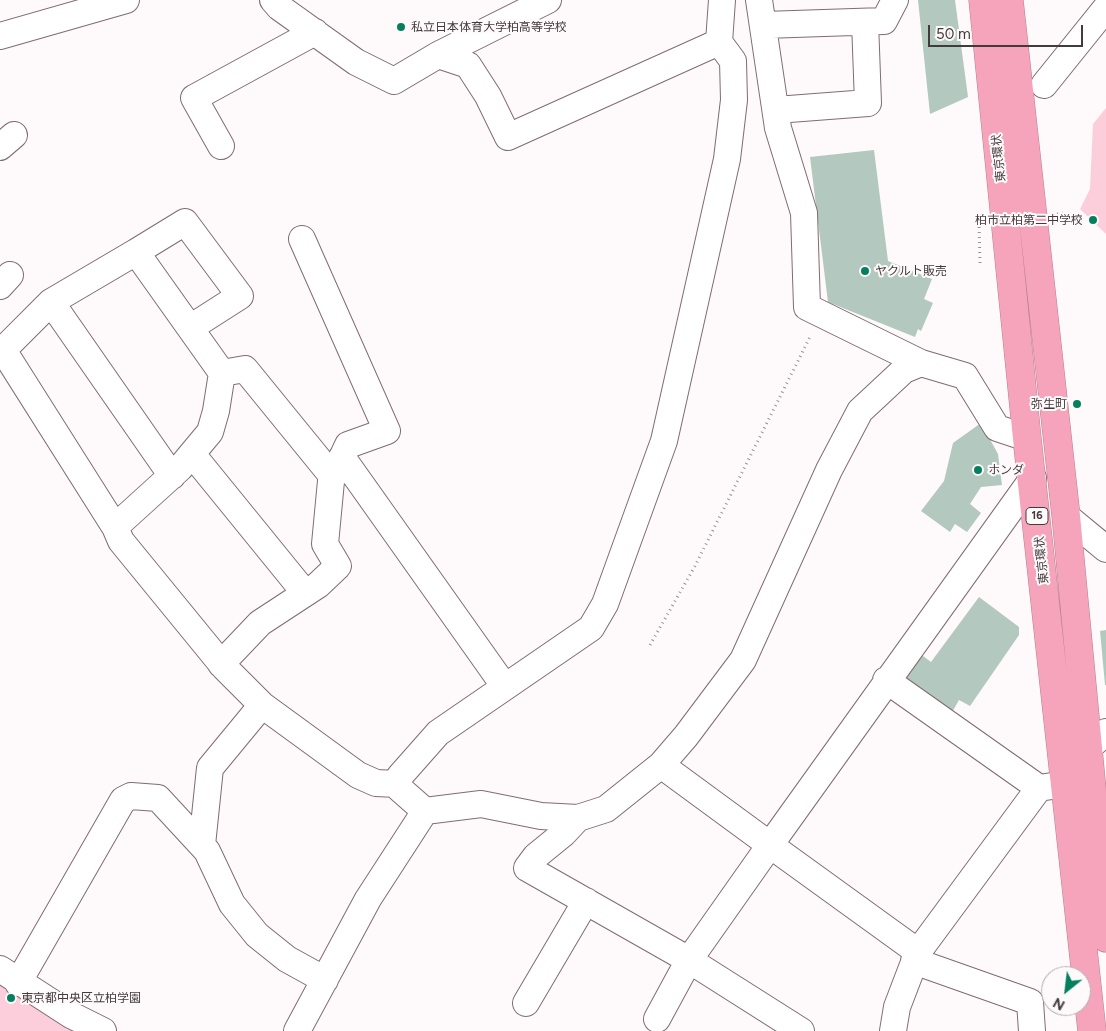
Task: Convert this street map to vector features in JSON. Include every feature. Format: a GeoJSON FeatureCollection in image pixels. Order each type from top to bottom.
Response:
{"type":"FeatureCollection","features":[{"type":"Feature","properties":{"kind":"highway","name":"東京環状"},"geometry":{"type":"LineString","coordinates":[[983,0],[1027,438],[1078,782],[1106,938]]}},
{"type":"Feature","properties":{"kind":"highway","name":"東京環状"},"geometry":{"type":"LineString","coordinates":[[1009,0],[1066,516],[1097,740],[1078,782],[1092,1031]]}},
{"type":"Feature","properties":{"kind":"street"},"geometry":{"type":"LineString","coordinates":[[0,36],[126,0]]}},
{"type":"Feature","properties":{"kind":"street"},"geometry":{"type":"LineString","coordinates":[[273,0],[356,62],[394,81],[438,56],[548,0]]}},
{"type":"Feature","properties":{"kind":"street"},"geometry":{"type":"LineString","coordinates":[[397,784],[400,776],[438,733],[591,628],[605,604],[664,441],[727,159],[734,100],[733,61],[719,42],[722,0]]}},
{"type":"Feature","properties":{"kind":"street"},"geometry":{"type":"LineString","coordinates":[[896,0],[884,21],[864,22],[762,12],[778,128],[804,213],[807,307],[921,362],[965,376],[997,428],[1027,438]]}},
{"type":"Feature","properties":{"kind":"street"},"geometry":{"type":"LineString","coordinates":[[1044,85],[1106,8]]}},
{"type":"Feature","properties":{"kind":"street"},"geometry":{"type":"LineString","coordinates":[[776,110],[868,103],[864,22]]}},
{"type":"Feature","properties":{"kind":"street"},"geometry":{"type":"LineString","coordinates":[[221,146],[194,98],[314,32]]}},
{"type":"Feature","properties":{"kind":"street"},"geometry":{"type":"LineString","coordinates":[[438,56],[468,65],[488,96],[508,137],[719,42]]}},
{"type":"Feature","properties":{"kind":"street"},"geometry":{"type":"LineString","coordinates":[[190,328],[240,296],[186,222],[51,302],[3,350],[115,527],[121,541],[221,664],[262,705],[358,775],[376,783],[397,784]]}},
{"type":"Feature","properties":{"kind":"street"},"geometry":{"type":"LineString","coordinates":[[221,664],[260,623],[318,585],[338,566],[326,544],[338,467],[348,446],[387,431],[302,239]]}},
{"type":"Feature","properties":{"kind":"street"},"geometry":{"type":"LineString","coordinates":[[115,527],[172,476],[210,432],[216,411],[222,373],[136,252]]}},
{"type":"Feature","properties":{"kind":"street"},"geometry":{"type":"LineString","coordinates":[[51,302],[172,476]]}},
{"type":"Feature","properties":{"kind":"street"},"geometry":{"type":"LineString","coordinates":[[397,784],[400,789],[425,811],[481,804],[541,816],[578,818],[606,809],[661,765],[686,736],[743,660],[829,470],[860,411],[904,370],[921,362]]}},
{"type":"Feature","properties":{"kind":"street"},"geometry":{"type":"LineString","coordinates":[[222,373],[245,369],[338,467],[505,687]]}},
{"type":"Feature","properties":{"kind":"street"},"geometry":{"type":"LineString","coordinates":[[192,454],[305,593]]}},
{"type":"Feature","properties":{"kind":"street"},"geometry":{"type":"LineString","coordinates":[[657,1019],[689,960],[886,680],[1033,478]]}},
{"type":"Feature","properties":{"kind":"street"},"geometry":{"type":"LineString","coordinates":[[1066,516],[1106,549]]}},
{"type":"Feature","properties":{"kind":"street"},"geometry":{"type":"LineString","coordinates":[[886,680],[1039,788],[1078,782]]}},
{"type":"Feature","properties":{"kind":"street"},"geometry":{"type":"LineString","coordinates":[[202,845],[210,768],[262,705]]}},
{"type":"Feature","properties":{"kind":"street"},"geometry":{"type":"LineString","coordinates":[[661,765],[916,956],[1030,1002],[1032,1031]]}},
{"type":"Feature","properties":{"kind":"street"},"geometry":{"type":"LineString","coordinates":[[893,1031],[897,1007],[916,956],[1039,788]]}},
{"type":"Feature","properties":{"kind":"street"},"geometry":{"type":"LineString","coordinates":[[103,1031],[70,1015],[9,976],[123,800],[131,796],[158,798],[207,851],[232,904],[257,935],[287,959],[325,980]]}},
{"type":"Feature","properties":{"kind":"street"},"geometry":{"type":"LineString","coordinates":[[298,1031],[368,899],[425,811]]}},
{"type":"Feature","properties":{"kind":"street"},"geometry":{"type":"LineString","coordinates":[[578,818],[563,834],[536,856],[528,868],[689,960],[801,1031]]}},
{"type":"Feature","properties":{"kind":"street"},"geometry":{"type":"LineString","coordinates":[[526,1003],[586,901]]}},
{"type":"Feature","properties":{"kind":"path"},"geometry":{"type":"LineString","coordinates":[[985,221],[1046,216]]}},
{"type":"Feature","properties":{"kind":"path"},"geometry":{"type":"LineString","coordinates":[[979,222],[980,263]]}},
{"type":"Feature","properties":{"kind":"path"},"geometry":{"type":"LineString","coordinates":[[650,645],[695,566],[822,314]]}},
{"type":"Feature","properties":{"kind":"shaded area"},"geometry":{"type":"Polygon","coordinates":[[[1106,108],[1106,234],[1080,209],[1090,189],[1093,124],[1106,108]]]}},
{"type":"Feature","properties":{"kind":"shaded area","name":"東京都中央区立柏学園"},"geometry":{"type":"Polygon","coordinates":[[[0,983],[36,1008],[78,1031],[0,1031],[0,983]]]}},
{"type":"Feature","properties":{"kind":"building"},"geometry":{"type":"Polygon","coordinates":[[[918,0],[955,0],[968,97],[930,114],[918,0]]]}},
{"type":"Feature","properties":{"kind":"building"},"geometry":{"type":"Polygon","coordinates":[[[874,150],[888,261],[932,279],[924,299],[933,303],[921,331],[918,329],[915,337],[828,302],[810,157],[874,150]]]}},
{"type":"Feature","properties":{"kind":"building"},"geometry":{"type":"Polygon","coordinates":[[[981,423],[998,454],[1002,485],[981,487],[970,504],[981,513],[967,532],[955,524],[950,532],[921,511],[944,481],[953,443],[981,423]]]}},
{"type":"Feature","properties":{"kind":"building"},"geometry":{"type":"Polygon","coordinates":[[[979,597],[1019,627],[1019,635],[970,706],[959,700],[951,714],[907,681],[906,672],[919,653],[931,662],[979,597]]]}},
{"type":"Feature","properties":{"kind":"building"},"geometry":{"type":"Polygon","coordinates":[[[1106,630],[1106,685],[1105,685],[1100,631],[1106,630]]]}},
{"type":"Feature","properties":{"kind":"place","name":"私立日本体育大学柏高等学校"},"geometry":{"type":"Point","coordinates":[401,27]}},
{"type":"Feature","properties":{"kind":"place","name":"柏市立柏第二中学校"},"geometry":{"type":"Point","coordinates":[1093,220]}},
{"type":"Feature","properties":{"kind":"place","name":"ヤクルト販売"},"geometry":{"type":"Point","coordinates":[865,271]}},
{"type":"Feature","properties":{"kind":"place","name":"弥生町"},"geometry":{"type":"Point","coordinates":[1077,404]}},
{"type":"Feature","properties":{"kind":"place","name":"ホンダ"},"geometry":{"type":"Point","coordinates":[978,470]}},
{"type":"Feature","properties":{"kind":"place","name":"東京都中央区立柏学園"},"geometry":{"type":"Point","coordinates":[11,998]}}]}
